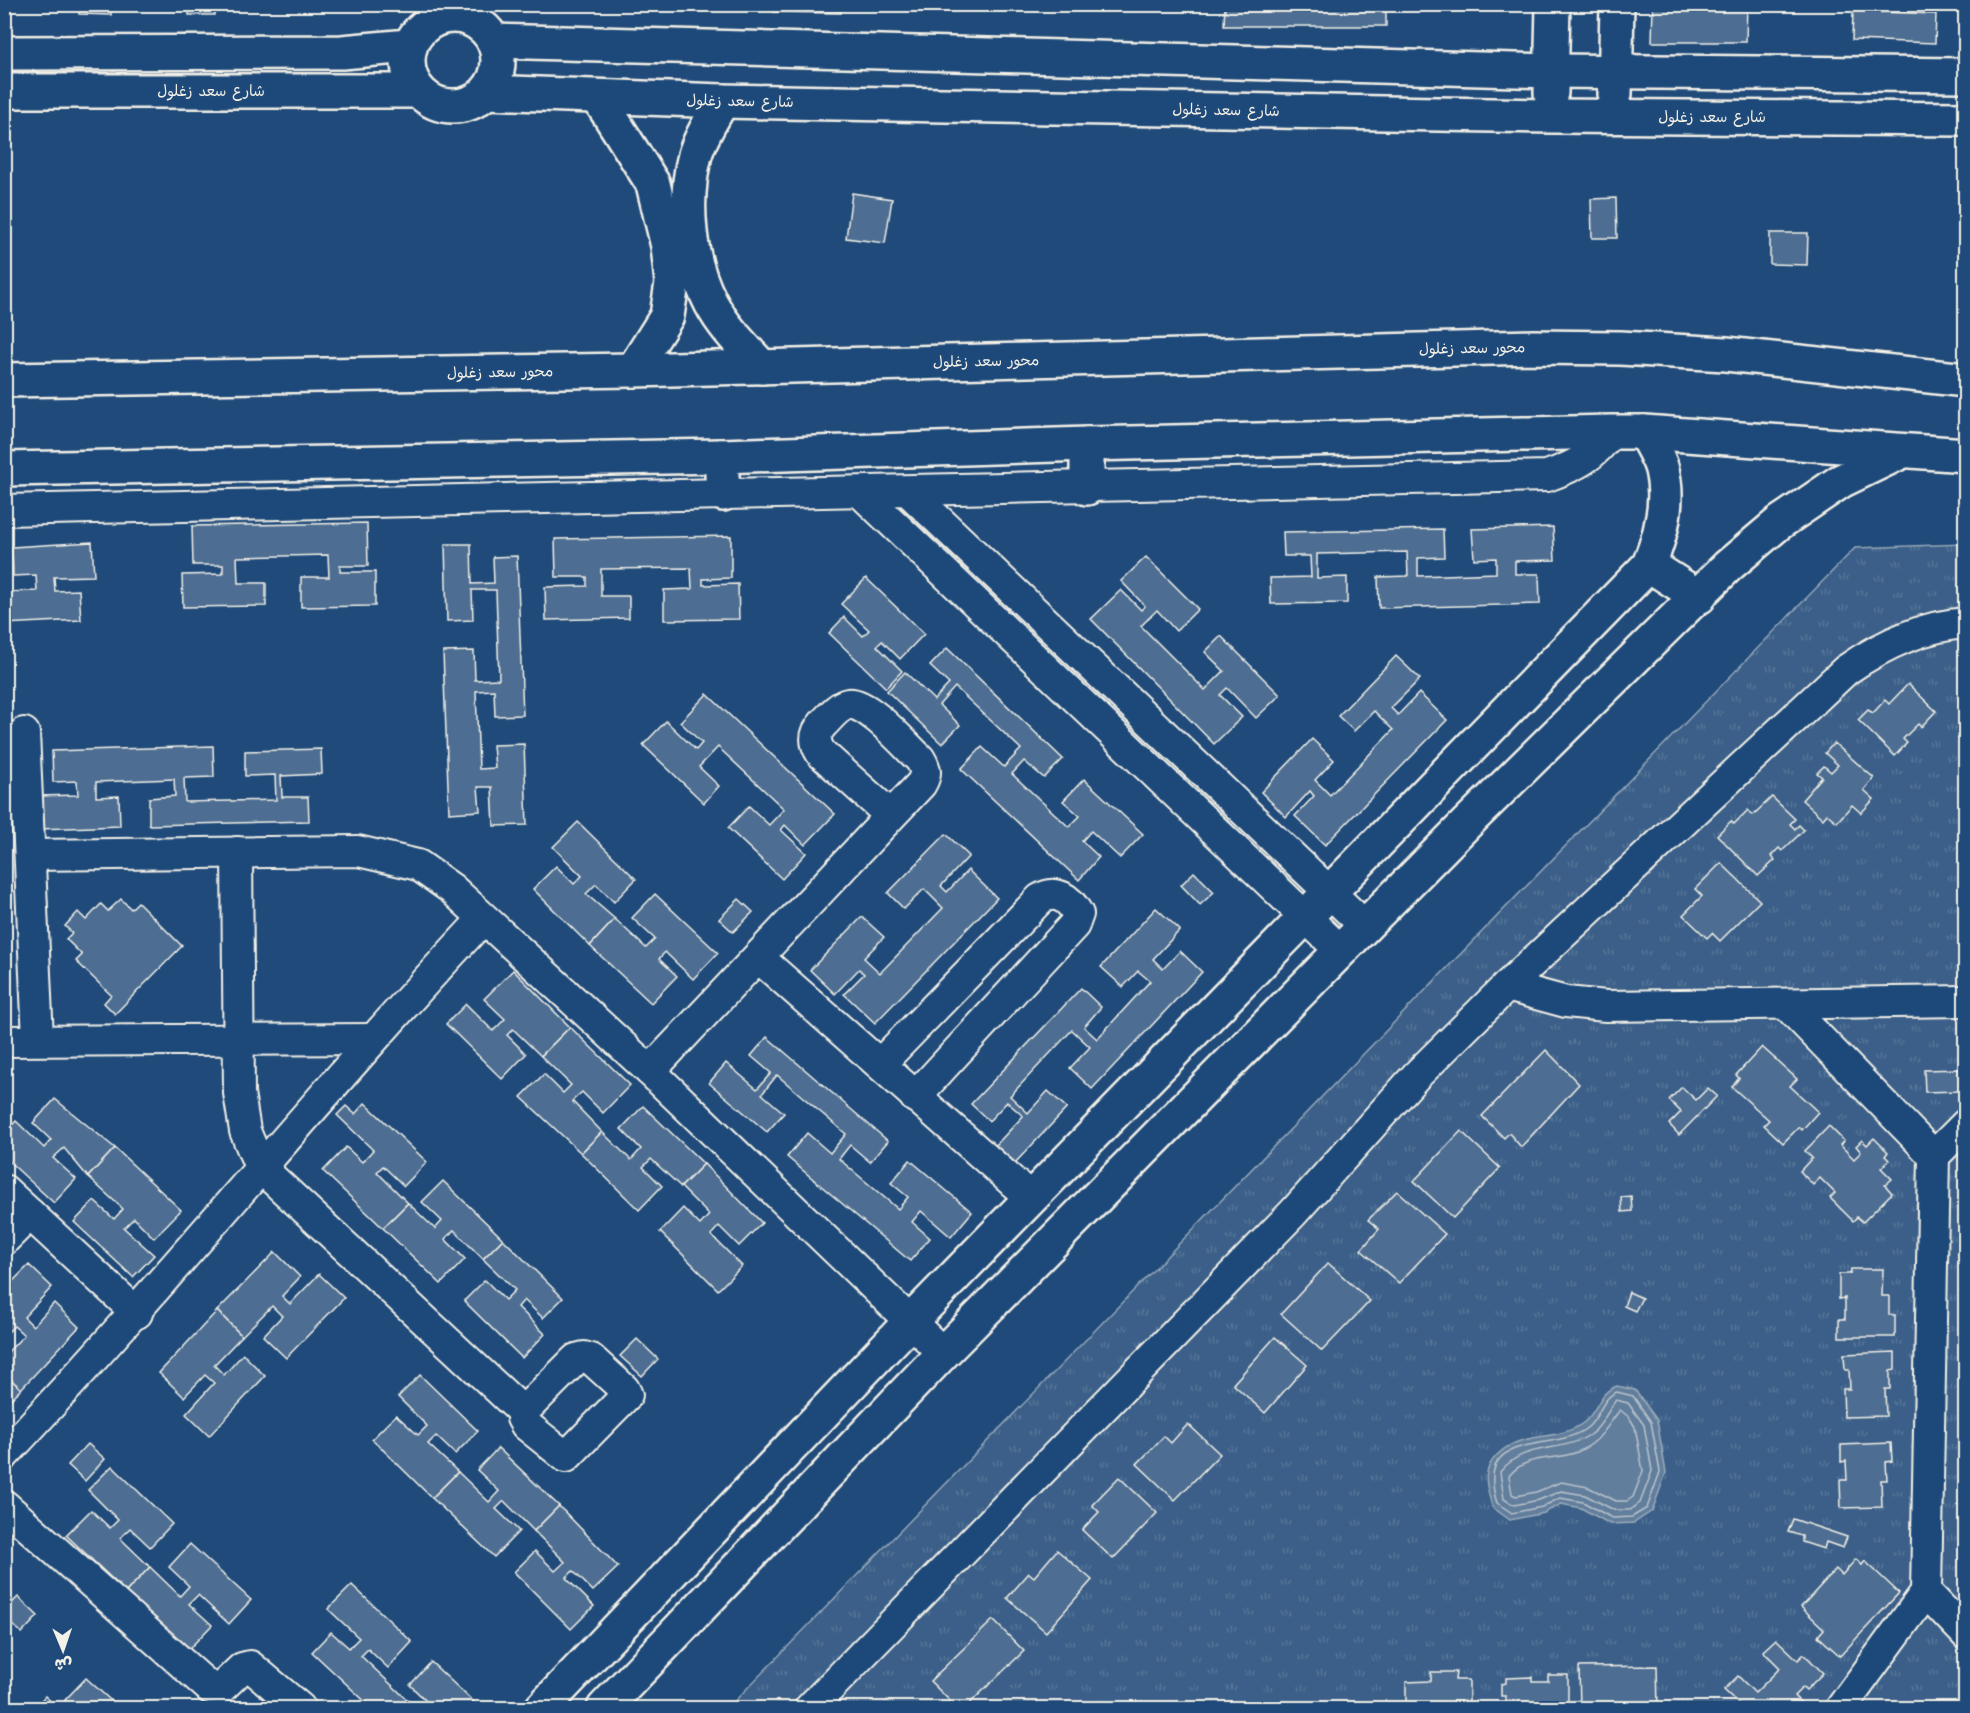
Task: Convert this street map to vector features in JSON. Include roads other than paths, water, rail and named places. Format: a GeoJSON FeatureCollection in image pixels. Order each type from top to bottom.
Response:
{"type":"FeatureCollection","features":[{"type":"Feature","properties":{"kind":"street"},"geometry":{"type":"LineString","coordinates":[[1551,116],[1553,4]]}},
{"type":"Feature","properties":{"kind":"street"},"geometry":{"type":"LineString","coordinates":[[1614,117],[1617,4]]}},
{"type":"Feature","properties":{"kind":"street"},"geometry":{"type":"LineString","coordinates":[[4,52],[342,52],[436,19],[453,16],[470,18],[487,24],[1551,71],[1965,75]]}},
{"type":"Feature","properties":{"kind":"street"},"geometry":{"type":"LineString","coordinates":[[418,26],[408,70],[418,91],[428,99],[452,106],[470,102],[486,92],[494,81],[498,68],[487,24]]}},
{"type":"Feature","properties":{"kind":"street","name":"شارع سعد زغلول"},"geometry":{"type":"LineString","coordinates":[[4,92],[418,91]]}},
{"type":"Feature","properties":{"kind":"street","name":"شارع سعد زغلول"},"geometry":{"type":"LineString","coordinates":[[486,92],[722,101],[1614,117],[1965,119]]}},
{"type":"Feature","properties":{"kind":"street"},"geometry":{"type":"LineString","coordinates":[[598,97],[653,184],[663,216],[668,246],[672,283],[667,316],[633,370]]}},
{"type":"Feature","properties":{"kind":"street"},"geometry":{"type":"LineString","coordinates":[[722,101],[695,153],[688,193],[691,235],[710,302],[727,328],[762,367]]}},
{"type":"Feature","properties":{"kind":"street","name":"محور سعد زغلول"},"geometry":{"type":"LineString","coordinates":[[4,380],[633,370],[1533,347],[1620,348],[1726,354],[1965,380]]}},
{"type":"Feature","properties":{"kind":"street"},"geometry":{"type":"LineString","coordinates":[[4,510],[1087,488],[1547,476],[1579,465],[1599,449],[1611,432]]}},
{"type":"Feature","properties":{"kind":"street"},"geometry":{"type":"LineString","coordinates":[[4,469],[721,456],[1087,444],[1611,432],[1644,432],[1965,455]]}},
{"type":"Feature","properties":{"kind":"street"},"geometry":{"type":"LineString","coordinates":[[542,1708],[909,1322],[1649,565],[1659,538],[1665,502],[1662,469],[1644,432]]}},
{"type":"Feature","properties":{"kind":"street"},"geometry":{"type":"LineString","coordinates":[[1087,444],[1087,488]]}},
{"type":"Feature","properties":{"kind":"street"},"geometry":{"type":"LineString","coordinates":[[604,1708],[943,1353],[1365,926],[1728,566],[1779,523],[1841,481],[1903,451]]}},
{"type":"Feature","properties":{"kind":"street"},"geometry":{"type":"LineString","coordinates":[[721,456],[723,495]]}},
{"type":"Feature","properties":{"kind":"street"},"geometry":{"type":"LineString","coordinates":[[908,491],[1365,926]]}},
{"type":"Feature","properties":{"kind":"street"},"geometry":{"type":"LineString","coordinates":[[860,492],[1341,951]]}},
{"type":"Feature","properties":{"kind":"street"},"geometry":{"type":"LineString","coordinates":[[1649,565],[1699,597]]}},
{"type":"Feature","properties":{"kind":"street"},"geometry":{"type":"LineString","coordinates":[[810,1708],[1293,1213],[1416,1076],[1507,986],[1846,670],[1898,639],[1926,630],[1965,623]]}},
{"type":"Feature","properties":{"kind":"street"},"geometry":{"type":"LineString","coordinates":[[24,733],[38,1040]]}},
{"type":"Feature","properties":{"kind":"street"},"geometry":{"type":"LineString","coordinates":[[650,1071],[890,815]]}},
{"type":"Feature","properties":{"kind":"street"},"geometry":{"type":"LineString","coordinates":[[30,855],[358,851],[418,865],[452,889],[650,1071],[943,1353]]}},
{"type":"Feature","properties":{"kind":"street"},"geometry":{"type":"LineString","coordinates":[[237,852],[241,1112],[248,1140],[260,1167],[523,1412]]}},
{"type":"Feature","properties":{"kind":"street"},"geometry":{"type":"LineString","coordinates":[[880,1064],[1040,899],[1053,893],[1061,895],[1074,908],[1077,920],[915,1097]]}},
{"type":"Feature","properties":{"kind":"street"},"geometry":{"type":"LineString","coordinates":[[4,1455],[137,1313],[260,1167],[483,919]]}},
{"type":"Feature","properties":{"kind":"street"},"geometry":{"type":"LineString","coordinates":[[758,957],[1031,1198]]}},
{"type":"Feature","properties":{"kind":"street"},"geometry":{"type":"LineString","coordinates":[[973,968],[1006,998]]}},
{"type":"Feature","properties":{"kind":"street"},"geometry":{"type":"LineString","coordinates":[[1507,986],[1546,998],[1596,1005],[1787,1005],[1965,1000]]}},
{"type":"Feature","properties":{"kind":"street"},"geometry":{"type":"LineString","coordinates":[[1787,1005],[1934,1156]]}},
{"type":"Feature","properties":{"kind":"street"},"geometry":{"type":"LineString","coordinates":[[4,1041],[373,1039]]}},
{"type":"Feature","properties":{"kind":"street"},"geometry":{"type":"LineString","coordinates":[[1841,1708],[1926,1592],[1934,1156],[1965,1124]]}},
{"type":"Feature","properties":{"kind":"street"},"geometry":{"type":"LineString","coordinates":[[4,1190],[137,1313]]}},
{"type":"Feature","properties":{"kind":"street"},"geometry":{"type":"LineString","coordinates":[[4,1240],[30,1214]]}},
{"type":"Feature","properties":{"kind":"street"},"geometry":{"type":"LineString","coordinates":[[4,1505],[210,1688],[220,1689],[242,1668],[250,1666],[300,1708]]}},
{"type":"Feature","properties":{"kind":"street"},"geometry":{"type":"LineString","coordinates":[[1926,1592],[1965,1634]]}},
{"type":"Feature","properties":{"kind":"water"},"geometry":{"type":"Polygon","coordinates":[[[1617,1386],[1635,1390],[1657,1420],[1666,1473],[1652,1511],[1634,1523],[1610,1524],[1581,1508],[1561,1504],[1544,1513],[1510,1520],[1492,1507],[1486,1480],[1488,1468],[1497,1455],[1518,1442],[1573,1429],[1583,1423],[1602,1397],[1617,1386]]]}}]}
